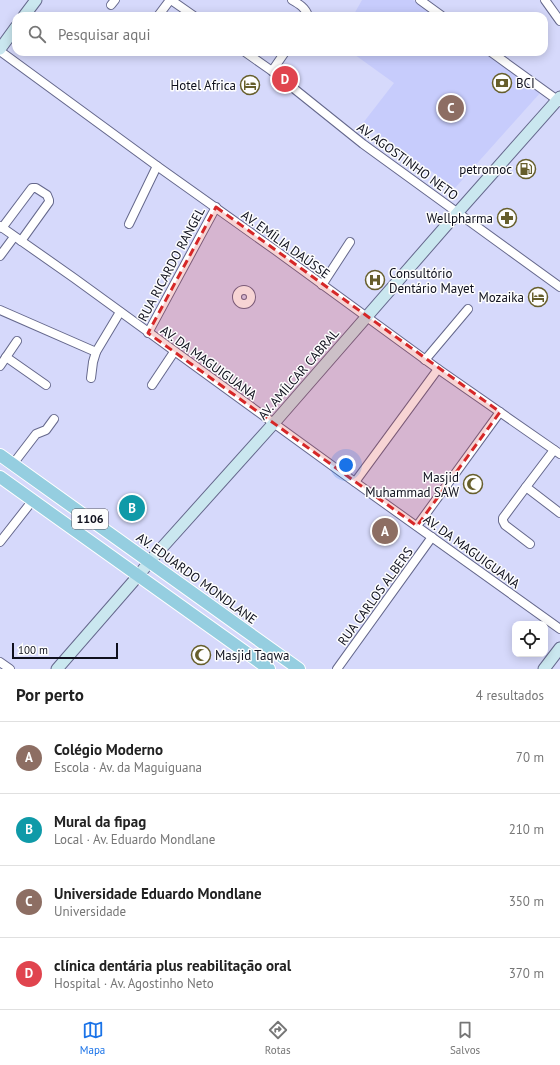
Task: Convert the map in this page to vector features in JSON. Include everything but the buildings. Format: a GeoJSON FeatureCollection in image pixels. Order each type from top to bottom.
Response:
{"type":"FeatureCollection","features":[{"type":"Feature","properties":{"kind":"main road","name":"AV. EDUARDO MONDLANE"},"geometry":{"type":"LineString","coordinates":[[0,454],[299,669]]}},
{"type":"Feature","properties":{"kind":"main road","name":"1106"},"geometry":{"type":"LineString","coordinates":[[0,477],[269,669]]}},
{"type":"Feature","properties":{"kind":"street"},"geometry":{"type":"LineString","coordinates":[[27,12],[36,0]]}},
{"type":"Feature","properties":{"kind":"street"},"geometry":{"type":"LineString","coordinates":[[161,12],[171,0],[188,12]]}},
{"type":"Feature","properties":{"kind":"street"},"geometry":{"type":"LineString","coordinates":[[292,0],[303,7],[307,12]]}},
{"type":"Feature","properties":{"kind":"street"},"geometry":{"type":"LineString","coordinates":[[420,0],[436,12]]}},
{"type":"Feature","properties":{"kind":"street"},"geometry":{"type":"LineString","coordinates":[[545,0],[560,21]]}},
{"type":"Feature","properties":{"kind":"street"},"geometry":{"type":"LineString","coordinates":[[0,50],[12,33]]}},
{"type":"Feature","properties":{"kind":"street","name":"AV. EMÍLIA DAÚSSE"},"geometry":{"type":"LineString","coordinates":[[0,50],[425,360],[557,452]]}},
{"type":"Feature","properties":{"kind":"street","name":"AV. AGOSTINHO NETO"},"geometry":{"type":"LineString","coordinates":[[251,56],[272,71],[363,144],[560,286]]}},
{"type":"Feature","properties":{"kind":"street"},"geometry":{"type":"LineString","coordinates":[[272,71],[282,56]]}},
{"type":"Feature","properties":{"kind":"street"},"geometry":{"type":"LineString","coordinates":[[497,56],[559,100]]}},
{"type":"Feature","properties":{"kind":"street","name":"AV. AMÍLCAR CABRAL"},"geometry":{"type":"LineString","coordinates":[[57,669],[458,212],[559,100]]}},
{"type":"Feature","properties":{"kind":"street"},"geometry":{"type":"LineString","coordinates":[[129,224],[157,166]]}},
{"type":"Feature","properties":{"kind":"street"},"geometry":{"type":"LineString","coordinates":[[0,256],[49,202],[49,197],[36,188],[32,188],[1,227]]}},
{"type":"Feature","properties":{"kind":"street","name":"RUA RICARDO RANGEL"},"geometry":{"type":"LineString","coordinates":[[148,333],[216,207]]}},
{"type":"Feature","properties":{"kind":"street","name":"AV. DA MAGUIGUANA"},"geometry":{"type":"LineString","coordinates":[[1,227],[74,278],[174,352],[560,629]]}},
{"type":"Feature","properties":{"kind":"street"},"geometry":{"type":"LineString","coordinates":[[322,285],[350,242]]}},
{"type":"Feature","properties":{"kind":"street"},"geometry":{"type":"LineString","coordinates":[[425,360],[468,309]]}},
{"type":"Feature","properties":{"kind":"street"},"geometry":{"type":"LineString","coordinates":[[0,310],[96,352]]}},
{"type":"Feature","properties":{"kind":"street"},"geometry":{"type":"LineString","coordinates":[[91,378],[96,352],[120,312]]}},
{"type":"Feature","properties":{"kind":"street"},"geometry":{"type":"LineString","coordinates":[[0,366],[18,341]]}},
{"type":"Feature","properties":{"kind":"street"},"geometry":{"type":"LineString","coordinates":[[152,385],[174,352]]}},
{"type":"Feature","properties":{"kind":"street"},"geometry":{"type":"LineString","coordinates":[[6,357],[46,385]]}},
{"type":"Feature","properties":{"kind":"street"},"geometry":{"type":"LineString","coordinates":[[355,482],[438,369]]}},
{"type":"Feature","properties":{"kind":"street"},"geometry":{"type":"LineString","coordinates":[[417,526],[500,412]]}},
{"type":"Feature","properties":{"kind":"street"},"geometry":{"type":"LineString","coordinates":[[13,464],[36,434],[46,430],[54,419]]}},
{"type":"Feature","properties":{"kind":"street"},"geometry":{"type":"LineString","coordinates":[[530,544],[505,525],[503,518],[526,487],[557,452]]}},
{"type":"Feature","properties":{"kind":"street"},"geometry":{"type":"LineString","coordinates":[[526,487],[560,513]]}},
{"type":"Feature","properties":{"kind":"street"},"geometry":{"type":"LineString","coordinates":[[0,542],[33,500]]}},
{"type":"Feature","properties":{"kind":"street","name":"RUA CARLOS ALBERS"},"geometry":{"type":"LineString","coordinates":[[337,669],[432,537]]}},
{"type":"Feature","properties":{"kind":"street"},"geometry":{"type":"LineString","coordinates":[[544,669],[560,648]]}},
{"type":"Feature","properties":{"kind":"street"},"geometry":{"type":"LineString","coordinates":[[0,662],[10,669]]}},
{"type":"Feature","properties":{"kind":"highlighted area"},"geometry":{"type":"Polygon","coordinates":[[[216,207],[500,412],[417,526],[148,333],[216,207]]]}},
{"type":"Feature","properties":{"kind":"shaded area"},"geometry":{"type":"Polygon","coordinates":[[[362,0],[413,0],[430,12],[355,12],[362,0]]]}},
{"type":"Feature","properties":{"kind":"shaded area"},"geometry":{"type":"Polygon","coordinates":[[[357,56],[491,56],[541,92],[455,188],[363,123],[394,83],[357,56]]]}},
{"type":"Feature","properties":{"kind":"place","name":"clínica dentária plus reabilitação oral"},"geometry":{"type":"Point","coordinates":[285,79]}},
{"type":"Feature","properties":{"kind":"place","name":"BCI"},"geometry":{"type":"Point","coordinates":[502,83]}},
{"type":"Feature","properties":{"kind":"place","name":"Hotel Africa"},"geometry":{"type":"Point","coordinates":[250,85]}},
{"type":"Feature","properties":{"kind":"place","name":"Universidade Eduardo Mondlane"},"geometry":{"type":"Point","coordinates":[451,108]}},
{"type":"Feature","properties":{"kind":"place","name":"petromoc"},"geometry":{"type":"Point","coordinates":[526,169]}},
{"type":"Feature","properties":{"kind":"place","name":"Wellpharma"},"geometry":{"type":"Point","coordinates":[507,218]}},
{"type":"Feature","properties":{"kind":"place","name":"Consultório Dentário Mayet"},"geometry":{"type":"Point","coordinates":[375,280]}},
{"type":"Feature","properties":{"kind":"place","name":"Mozaika"},"geometry":{"type":"Point","coordinates":[538,297]}},
{"type":"Feature","properties":{"kind":"place","name":"Masjid Muhammad SAW"},"geometry":{"type":"Point","coordinates":[473,484]}},
{"type":"Feature","properties":{"kind":"place","name":"Mural da fipag"},"geometry":{"type":"Point","coordinates":[132,508]}},
{"type":"Feature","properties":{"kind":"place","name":"Colégio Moderno"},"geometry":{"type":"Point","coordinates":[385,531]}},
{"type":"Feature","properties":{"kind":"place","name":"Masjid Taqwa"},"geometry":{"type":"Point","coordinates":[201,655]}}]}
